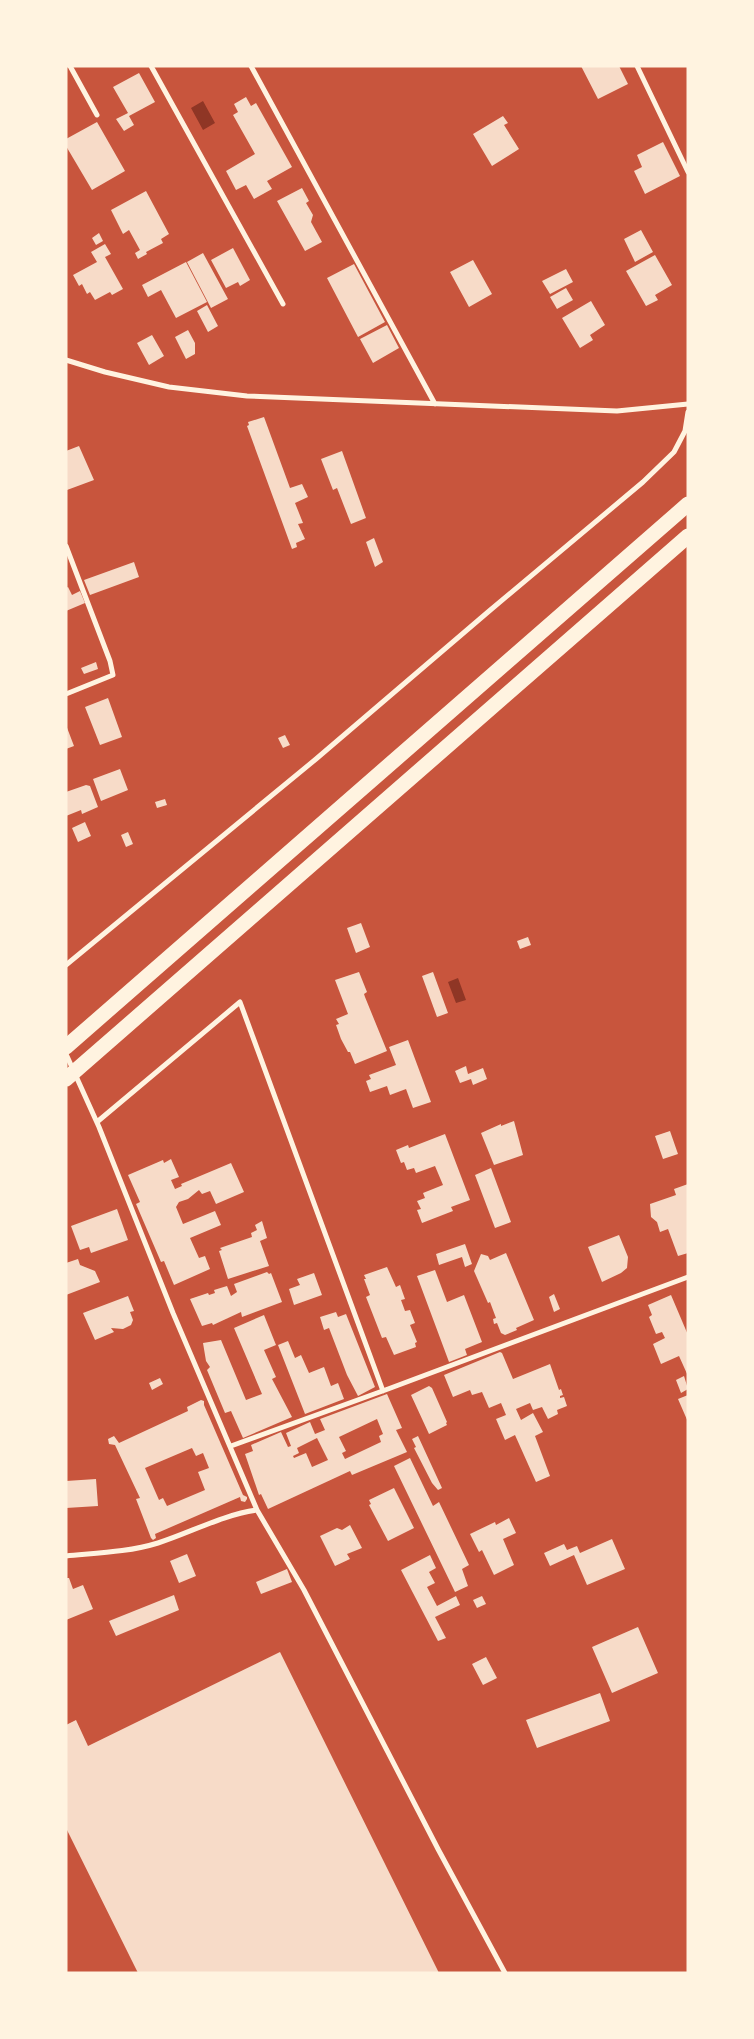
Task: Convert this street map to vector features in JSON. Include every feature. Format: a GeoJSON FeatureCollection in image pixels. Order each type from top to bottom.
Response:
{"type":"FeatureCollection","features":[{"type":"Feature","properties":{"kind":"highway"},"geometry":{"type":"LineString","coordinates":[[66,1047],[688,504]]}},
{"type":"Feature","properties":{"kind":"highway"},"geometry":{"type":"LineString","coordinates":[[66,1079],[688,536]]}},
{"type":"Feature","properties":{"kind":"street"},"geometry":{"type":"LineString","coordinates":[[70,66],[97,114]]}},
{"type":"Feature","properties":{"kind":"street"},"geometry":{"type":"LineString","coordinates":[[151,66],[283,304]]}},
{"type":"Feature","properties":{"kind":"street"},"geometry":{"type":"LineString","coordinates":[[251,66],[435,404]]}},
{"type":"Feature","properties":{"kind":"street"},"geometry":{"type":"LineString","coordinates":[[637,66],[688,172]]}},
{"type":"Feature","properties":{"kind":"street"},"geometry":{"type":"LineString","coordinates":[[66,360],[105,372],[170,387],[247,396],[617,410],[688,404]]}},
{"type":"Feature","properties":{"kind":"street"},"geometry":{"type":"LineString","coordinates":[[66,965],[316,759],[643,482],[674,452],[685,431],[688,412]]}},
{"type":"Feature","properties":{"kind":"street"},"geometry":{"type":"LineString","coordinates":[[66,546],[110,661],[113,675],[66,694]]}},
{"type":"Feature","properties":{"kind":"street"},"geometry":{"type":"LineString","coordinates":[[97,1122],[240,1002],[383,1391]]}},
{"type":"Feature","properties":{"kind":"street"},"geometry":{"type":"LineString","coordinates":[[66,1054],[97,1122],[173,1313],[257,1510],[304,1590],[438,1849],[505,1973]]}},
{"type":"Feature","properties":{"kind":"street"},"geometry":{"type":"LineString","coordinates":[[231,1446],[688,1276]]}},
{"type":"Feature","properties":{"kind":"street"},"geometry":{"type":"LineString","coordinates":[[66,1556],[120,1551],[157,1543],[219,1519],[242,1512],[257,1510]]}},
{"type":"Feature","properties":{"kind":"shaded area"},"geometry":{"type":"Polygon","coordinates":[[[203,101],[215,123],[203,130],[191,108],[203,101]]]}},
{"type":"Feature","properties":{"kind":"shaded area"},"geometry":{"type":"Polygon","coordinates":[[[458,978],[466,1000],[456,1003],[448,982],[458,978]]]}},
{"type":"Feature","properties":{"kind":"building"},"geometry":{"type":"Polygon","coordinates":[[[581,66],[619,66],[628,84],[598,99],[581,66]]]}},
{"type":"Feature","properties":{"kind":"building"},"geometry":{"type":"Polygon","coordinates":[[[139,73],[155,102],[129,116],[134,125],[124,131],[116,119],[128,113],[113,87],[139,73]]]}},
{"type":"Feature","properties":{"kind":"building"},"geometry":{"type":"Polygon","coordinates":[[[246,97],[251,106],[256,103],[292,167],[267,181],[272,189],[254,199],[246,185],[236,190],[226,171],[255,154],[233,115],[238,112],[234,104],[246,97]]]}},
{"type":"Feature","properties":{"kind":"building"},"geometry":{"type":"Polygon","coordinates":[[[503,116],[508,123],[504,125],[519,149],[492,166],[473,134],[503,116]]]}},
{"type":"Feature","properties":{"kind":"building"},"geometry":{"type":"Polygon","coordinates":[[[97,122],[125,171],[92,190],[66,146],[66,139],[97,122]]]}},
{"type":"Feature","properties":{"kind":"building"},"geometry":{"type":"Polygon","coordinates":[[[663,142],[680,176],[645,194],[634,171],[642,167],[637,155],[663,142]]]}},
{"type":"Feature","properties":{"kind":"building"},"geometry":{"type":"Polygon","coordinates":[[[302,188],[309,201],[306,203],[313,215],[311,222],[322,242],[305,251],[277,201],[302,188]]]}},
{"type":"Feature","properties":{"kind":"building"},"geometry":{"type":"Polygon","coordinates":[[[146,191],[169,234],[161,239],[163,243],[146,252],[147,254],[138,259],[135,253],[140,250],[129,230],[123,234],[111,210],[146,191]]]}},
{"type":"Feature","properties":{"kind":"building"},"geometry":{"type":"Polygon","coordinates":[[[641,230],[653,252],[635,262],[624,239],[641,230]]]}},
{"type":"Feature","properties":{"kind":"building"},"geometry":{"type":"Polygon","coordinates":[[[99,233],[103,241],[96,245],[92,238],[99,233]]]}},
{"type":"Feature","properties":{"kind":"building"},"geometry":{"type":"Polygon","coordinates":[[[105,244],[111,254],[105,257],[123,289],[112,295],[110,292],[95,300],[90,292],[87,294],[82,284],[79,286],[73,275],[97,262],[91,252],[105,244]]]}},
{"type":"Feature","properties":{"kind":"building"},"geometry":{"type":"Polygon","coordinates":[[[233,248],[250,280],[240,286],[238,282],[226,288],[211,260],[233,248]]]}},
{"type":"Feature","properties":{"kind":"building"},"geometry":{"type":"Polygon","coordinates":[[[203,253],[228,299],[211,308],[187,262],[203,253]]]}},
{"type":"Feature","properties":{"kind":"building"},"geometry":{"type":"Polygon","coordinates":[[[655,255],[672,285],[655,295],[658,300],[646,306],[626,271],[655,255]]]}},
{"type":"Feature","properties":{"kind":"building"},"geometry":{"type":"Polygon","coordinates":[[[473,260],[492,294],[469,307],[450,272],[473,260]]]}},
{"type":"Feature","properties":{"kind":"building"},"geometry":{"type":"Polygon","coordinates":[[[186,262],[207,302],[176,318],[161,290],[148,297],[142,285],[186,262]]]}},
{"type":"Feature","properties":{"kind":"building"},"geometry":{"type":"Polygon","coordinates":[[[354,264],[385,322],[358,337],[327,278],[354,264]]]}},
{"type":"Feature","properties":{"kind":"building"},"geometry":{"type":"Polygon","coordinates":[[[566,269],[573,282],[550,294],[542,281],[566,269]]]}},
{"type":"Feature","properties":{"kind":"building"},"geometry":{"type":"Polygon","coordinates":[[[566,288],[573,300],[557,309],[550,297],[566,288]]]}},
{"type":"Feature","properties":{"kind":"building"},"geometry":{"type":"Polygon","coordinates":[[[591,301],[605,325],[590,335],[593,340],[580,348],[562,318],[591,301]]]}},
{"type":"Feature","properties":{"kind":"building"},"geometry":{"type":"Polygon","coordinates":[[[207,305],[218,326],[208,332],[197,311],[207,305]]]}},
{"type":"Feature","properties":{"kind":"building"},"geometry":{"type":"Polygon","coordinates":[[[387,325],[399,348],[373,363],[360,339],[387,325]]]}},
{"type":"Feature","properties":{"kind":"building"},"geometry":{"type":"Polygon","coordinates":[[[188,330],[195,343],[195,354],[186,359],[175,337],[188,330]]]}},
{"type":"Feature","properties":{"kind":"building"},"geometry":{"type":"Polygon","coordinates":[[[152,335],[164,356],[149,365],[137,343],[152,335]]]}},
{"type":"Feature","properties":{"kind":"building"},"geometry":{"type":"Polygon","coordinates":[[[264,417],[290,488],[302,484],[308,497],[295,503],[303,523],[298,524],[305,539],[296,543],[297,547],[292,549],[247,426],[249,425],[248,422],[264,417]]]}},
{"type":"Feature","properties":{"kind":"building"},"geometry":{"type":"Polygon","coordinates":[[[79,446],[94,480],[67,490],[66,451],[79,446]]]}},
{"type":"Feature","properties":{"kind":"building"},"geometry":{"type":"Polygon","coordinates":[[[342,451],[366,518],[351,524],[337,488],[333,490],[321,459],[342,451]]]}},
{"type":"Feature","properties":{"kind":"building"},"geometry":{"type":"Polygon","coordinates":[[[374,538],[383,562],[375,567],[366,542],[374,538]]]}},
{"type":"Feature","properties":{"kind":"building"},"geometry":{"type":"Polygon","coordinates":[[[134,562],[139,577],[90,595],[84,580],[134,562]]]}},
{"type":"Feature","properties":{"kind":"building"},"geometry":{"type":"Polygon","coordinates":[[[68,587],[72,595],[80,591],[85,603],[66,611],[66,588],[68,587]]]}},
{"type":"Feature","properties":{"kind":"building"},"geometry":{"type":"Polygon","coordinates":[[[96,662],[98,669],[84,674],[81,668],[96,662]]]}},
{"type":"Feature","properties":{"kind":"building"},"geometry":{"type":"Polygon","coordinates":[[[108,698],[122,737],[100,745],[85,707],[108,698]]]}},
{"type":"Feature","properties":{"kind":"building"},"geometry":{"type":"Polygon","coordinates":[[[66,725],[74,746],[66,749],[66,725]]]}},
{"type":"Feature","properties":{"kind":"building"},"geometry":{"type":"Polygon","coordinates":[[[285,735],[290,745],[283,748],[278,738],[285,735]]]}},
{"type":"Feature","properties":{"kind":"building"},"geometry":{"type":"Polygon","coordinates":[[[120,769],[128,790],[101,801],[93,779],[120,769]]]}},
{"type":"Feature","properties":{"kind":"building"},"geometry":{"type":"Polygon","coordinates":[[[86,785],[90,786],[98,807],[82,814],[81,810],[66,816],[66,792],[86,785]]]}},
{"type":"Feature","properties":{"kind":"building"},"geometry":{"type":"Polygon","coordinates":[[[165,799],[167,805],[157,808],[155,802],[165,799]]]}},
{"type":"Feature","properties":{"kind":"building"},"geometry":{"type":"Polygon","coordinates":[[[85,822],[91,836],[78,842],[72,828],[85,822]]]}},
{"type":"Feature","properties":{"kind":"building"},"geometry":{"type":"Polygon","coordinates":[[[128,832],[133,844],[126,847],[121,835],[128,832]]]}},
{"type":"Feature","properties":{"kind":"building"},"geometry":{"type":"Polygon","coordinates":[[[361,923],[370,947],[356,953],[347,928],[361,923]]]}},
{"type":"Feature","properties":{"kind":"building"},"geometry":{"type":"Polygon","coordinates":[[[528,937],[531,945],[520,949],[517,941],[528,937]]]}},
{"type":"Feature","properties":{"kind":"building"},"geometry":{"type":"Polygon","coordinates":[[[359,972],[367,992],[364,994],[365,997],[387,1051],[355,1064],[350,1052],[348,1052],[341,1039],[336,1025],[339,1024],[336,1019],[348,1014],[335,980],[359,972]]]}},
{"type":"Feature","properties":{"kind":"building"},"geometry":{"type":"Polygon","coordinates":[[[433,972],[448,1013],[437,1017],[422,976],[433,972]]]}},
{"type":"Feature","properties":{"kind":"building"},"geometry":{"type":"Polygon","coordinates":[[[408,1040],[431,1102],[413,1108],[406,1089],[390,1095],[387,1086],[370,1092],[366,1081],[371,1079],[369,1075],[396,1065],[389,1047],[408,1040]]]}},
{"type":"Feature","properties":{"kind":"building"},"geometry":{"type":"Polygon","coordinates":[[[466,1066],[468,1074],[483,1068],[487,1079],[473,1085],[471,1079],[460,1083],[455,1071],[466,1066]]]}},
{"type":"Feature","properties":{"kind":"building"},"geometry":{"type":"Polygon","coordinates":[[[514,1121],[523,1155],[494,1165],[481,1133],[501,1124],[501,1126],[514,1121]]]}},
{"type":"Feature","properties":{"kind":"building"},"geometry":{"type":"Polygon","coordinates":[[[670,1131],[678,1154],[663,1159],[655,1136],[670,1131]]]}},
{"type":"Feature","properties":{"kind":"building"},"geometry":{"type":"Polygon","coordinates":[[[445,1134],[470,1200],[451,1207],[453,1211],[422,1223],[417,1210],[421,1209],[417,1201],[425,1198],[423,1193],[443,1185],[435,1166],[416,1173],[414,1168],[407,1170],[404,1162],[401,1163],[396,1150],[408,1145],[409,1148],[445,1134]]]}},
{"type":"Feature","properties":{"kind":"building"},"geometry":{"type":"Polygon","coordinates":[[[171,1159],[179,1177],[171,1180],[175,1189],[182,1186],[181,1184],[231,1163],[244,1192],[216,1204],[210,1191],[202,1194],[199,1190],[188,1199],[179,1202],[176,1207],[183,1224],[215,1211],[221,1225],[190,1238],[199,1258],[205,1256],[210,1269],[174,1285],[164,1261],[161,1262],[136,1204],[140,1202],[128,1175],[163,1160],[164,1163],[171,1159]]]}},
{"type":"Feature","properties":{"kind":"building"},"geometry":{"type":"Polygon","coordinates":[[[491,1168],[511,1222],[495,1228],[475,1175],[491,1168]]]}},
{"type":"Feature","properties":{"kind":"building"},"geometry":{"type":"Polygon","coordinates":[[[688,1184],[688,1253],[678,1256],[668,1229],[660,1232],[657,1222],[651,1217],[650,1204],[676,1195],[674,1189],[688,1184]]]}},
{"type":"Feature","properties":{"kind":"building"},"geometry":{"type":"Polygon","coordinates":[[[117,1209],[128,1240],[91,1253],[89,1247],[80,1250],[71,1226],[117,1209]]]}},
{"type":"Feature","properties":{"kind":"building"},"geometry":{"type":"Polygon","coordinates":[[[262,1221],[267,1238],[260,1241],[269,1266],[228,1279],[219,1251],[222,1250],[220,1248],[252,1237],[251,1233],[257,1230],[255,1225],[262,1221]]]}},
{"type":"Feature","properties":{"kind":"building"},"geometry":{"type":"Polygon","coordinates":[[[619,1235],[628,1257],[627,1268],[602,1282],[588,1247],[619,1235]]]}},
{"type":"Feature","properties":{"kind":"building"},"geometry":{"type":"Polygon","coordinates":[[[465,1244],[472,1264],[465,1267],[462,1257],[439,1265],[436,1254],[465,1244]]]}},
{"type":"Feature","properties":{"kind":"building"},"geometry":{"type":"Polygon","coordinates":[[[506,1253],[534,1320],[505,1335],[501,1333],[497,1323],[494,1324],[493,1319],[496,1318],[490,1302],[488,1303],[474,1271],[481,1254],[488,1256],[490,1260],[506,1253]]]}},
{"type":"Feature","properties":{"kind":"building"},"geometry":{"type":"Polygon","coordinates":[[[78,1259],[80,1265],[95,1271],[100,1282],[66,1295],[66,1263],[78,1259]]]}},
{"type":"Feature","properties":{"kind":"building"},"geometry":{"type":"Polygon","coordinates":[[[387,1267],[396,1287],[400,1285],[405,1299],[401,1300],[405,1311],[410,1310],[415,1323],[410,1325],[417,1342],[415,1343],[416,1347],[394,1355],[386,1337],[382,1338],[366,1297],[370,1295],[364,1279],[366,1279],[364,1275],[387,1267]]]}},
{"type":"Feature","properties":{"kind":"building"},"geometry":{"type":"Polygon","coordinates":[[[435,1270],[447,1302],[464,1295],[482,1342],[465,1349],[467,1355],[449,1362],[417,1276],[435,1270]]]}},
{"type":"Feature","properties":{"kind":"building"},"geometry":{"type":"Polygon","coordinates":[[[267,1272],[271,1273],[282,1302],[242,1317],[241,1312],[213,1325],[212,1323],[202,1326],[190,1299],[208,1293],[209,1295],[215,1293],[214,1290],[227,1286],[231,1296],[237,1292],[234,1284],[267,1272]]]}},
{"type":"Feature","properties":{"kind":"building"},"geometry":{"type":"Polygon","coordinates":[[[314,1273],[322,1295],[294,1305],[289,1289],[300,1285],[297,1279],[314,1273]]]}},
{"type":"Feature","properties":{"kind":"building"},"geometry":{"type":"Polygon","coordinates":[[[554,1294],[560,1309],[554,1312],[549,1297],[554,1294]]]}},
{"type":"Feature","properties":{"kind":"building"},"geometry":{"type":"Polygon","coordinates":[[[671,1295],[688,1335],[688,1376],[679,1356],[661,1364],[653,1344],[665,1338],[662,1332],[656,1334],[649,1317],[652,1315],[648,1305],[671,1295]]]}},
{"type":"Feature","properties":{"kind":"building"},"geometry":{"type":"Polygon","coordinates":[[[128,1296],[134,1311],[130,1312],[133,1320],[131,1325],[123,1329],[111,1328],[114,1332],[95,1340],[83,1313],[128,1296]]]}},
{"type":"Feature","properties":{"kind":"building"},"geometry":{"type":"Polygon","coordinates":[[[336,1312],[338,1317],[346,1314],[375,1387],[358,1396],[347,1375],[329,1328],[324,1330],[320,1317],[336,1312]]]}},
{"type":"Feature","properties":{"kind":"building"},"geometry":{"type":"Polygon","coordinates":[[[264,1315],[276,1345],[264,1350],[276,1377],[272,1379],[292,1417],[243,1438],[231,1411],[225,1413],[207,1370],[210,1367],[206,1361],[203,1343],[221,1340],[246,1400],[262,1394],[234,1328],[264,1315]]]}},
{"type":"Feature","properties":{"kind":"building"},"geometry":{"type":"Polygon","coordinates":[[[288,1341],[295,1358],[301,1355],[309,1373],[324,1367],[331,1386],[338,1383],[344,1399],[305,1414],[278,1345],[288,1341]]]}},
{"type":"Feature","properties":{"kind":"building"},"geometry":{"type":"Polygon","coordinates":[[[500,1352],[513,1379],[550,1364],[559,1390],[561,1389],[563,1395],[560,1398],[564,1397],[567,1406],[557,1410],[558,1414],[548,1419],[542,1407],[533,1410],[530,1403],[516,1409],[521,1420],[533,1413],[543,1432],[535,1436],[550,1476],[536,1482],[515,1435],[505,1440],[496,1419],[506,1415],[501,1403],[489,1408],[482,1392],[472,1395],[470,1390],[453,1397],[444,1375],[500,1352]]]}},
{"type":"Feature","properties":{"kind":"building"},"geometry":{"type":"Polygon","coordinates":[[[684,1376],[688,1389],[681,1393],[676,1380],[684,1376]]]}},
{"type":"Feature","properties":{"kind":"building"},"geometry":{"type":"Polygon","coordinates":[[[160,1378],[163,1384],[152,1390],[149,1383],[160,1378]]]}},
{"type":"Feature","properties":{"kind":"building"},"geometry":{"type":"Polygon","coordinates":[[[429,1386],[432,1388],[447,1425],[429,1434],[411,1395],[429,1386]]]}},
{"type":"Feature","properties":{"kind":"building"},"geometry":{"type":"Polygon","coordinates":[[[387,1394],[402,1428],[396,1430],[407,1452],[352,1475],[350,1471],[268,1509],[261,1494],[259,1495],[245,1454],[253,1451],[251,1445],[281,1432],[288,1447],[291,1446],[286,1433],[310,1422],[315,1434],[325,1430],[320,1419],[387,1394]],[[377,1419],[339,1437],[346,1451],[342,1453],[345,1459],[381,1442],[379,1436],[383,1434],[377,1419]],[[317,1438],[297,1448],[299,1453],[293,1456],[294,1458],[306,1453],[312,1467],[328,1460],[317,1438]]]}},
{"type":"Feature","properties":{"kind":"building"},"geometry":{"type":"Polygon","coordinates":[[[688,1395],[688,1422],[678,1399],[688,1395]]]}},
{"type":"Feature","properties":{"kind":"building"},"geometry":{"type":"Polygon","coordinates":[[[201,1400],[204,1401],[204,1405],[243,1495],[247,1499],[245,1502],[241,1501],[240,1497],[155,1534],[156,1538],[153,1540],[136,1499],[140,1498],[115,1445],[109,1444],[108,1439],[114,1436],[119,1443],[188,1411],[187,1407],[201,1400]],[[192,1448],[145,1468],[159,1500],[163,1498],[167,1506],[205,1490],[198,1472],[209,1468],[203,1453],[196,1456],[192,1448]]]}},
{"type":"Feature","properties":{"kind":"building"},"geometry":{"type":"Polygon","coordinates":[[[418,1436],[442,1488],[438,1490],[432,1483],[414,1448],[416,1447],[412,1439],[418,1436]]]}},
{"type":"Feature","properties":{"kind":"building"},"geometry":{"type":"Polygon","coordinates":[[[410,1458],[433,1506],[439,1502],[469,1565],[462,1569],[468,1586],[455,1592],[394,1466],[410,1458]]]}},
{"type":"Feature","properties":{"kind":"building"},"geometry":{"type":"Polygon","coordinates":[[[96,1479],[98,1506],[66,1508],[66,1481],[96,1479]]]}},
{"type":"Feature","properties":{"kind":"building"},"geometry":{"type":"Polygon","coordinates":[[[394,1488],[414,1528],[388,1541],[369,1505],[371,1504],[369,1500],[394,1488]]]}},
{"type":"Feature","properties":{"kind":"building"},"geometry":{"type":"Polygon","coordinates":[[[509,1518],[516,1533],[503,1539],[514,1565],[494,1575],[482,1550],[479,1552],[470,1534],[495,1522],[496,1525],[509,1518]]]}},
{"type":"Feature","properties":{"kind":"building"},"geometry":{"type":"Polygon","coordinates":[[[350,1525],[362,1548],[347,1554],[350,1559],[335,1566],[320,1536],[337,1528],[342,1530],[350,1525]]]}},
{"type":"Feature","properties":{"kind":"building"},"geometry":{"type":"Polygon","coordinates":[[[612,1539],[625,1569],[587,1585],[574,1555],[550,1566],[544,1553],[564,1544],[567,1550],[577,1546],[580,1553],[612,1539]]]}},
{"type":"Feature","properties":{"kind":"building"},"geometry":{"type":"Polygon","coordinates":[[[187,1554],[196,1576],[179,1583],[170,1561],[187,1554]]]}},
{"type":"Feature","properties":{"kind":"building"},"geometry":{"type":"Polygon","coordinates":[[[430,1555],[436,1568],[429,1572],[435,1583],[427,1587],[437,1606],[456,1596],[460,1605],[435,1617],[446,1638],[438,1641],[401,1570],[430,1555]]]}},
{"type":"Feature","properties":{"kind":"building"},"geometry":{"type":"Polygon","coordinates":[[[287,1569],[292,1582],[261,1594],[256,1582],[287,1569]]]}},
{"type":"Feature","properties":{"kind":"building"},"geometry":{"type":"Polygon","coordinates":[[[66,1578],[69,1578],[73,1589],[83,1585],[93,1609],[66,1620],[66,1578]]]}},
{"type":"Feature","properties":{"kind":"building"},"geometry":{"type":"Polygon","coordinates":[[[174,1595],[179,1610],[116,1636],[109,1621],[174,1595]]]}},
{"type":"Feature","properties":{"kind":"building"},"geometry":{"type":"Polygon","coordinates":[[[482,1596],[486,1604],[477,1608],[473,1600],[482,1596]]]}},
{"type":"Feature","properties":{"kind":"building"},"geometry":{"type":"Polygon","coordinates":[[[638,1627],[658,1673],[612,1693],[592,1647],[638,1627]]]}},
{"type":"Feature","properties":{"kind":"building"},"geometry":{"type":"Polygon","coordinates":[[[280,1652],[439,1973],[138,1973],[66,1828],[66,1725],[76,1720],[88,1746],[280,1652]]]}},
{"type":"Feature","properties":{"kind":"building"},"geometry":{"type":"Polygon","coordinates":[[[486,1657],[497,1678],[483,1685],[472,1664],[486,1657]]]}},
{"type":"Feature","properties":{"kind":"building"},"geometry":{"type":"Polygon","coordinates":[[[600,1693],[610,1721],[537,1748],[526,1720],[600,1693]]]}}]}
